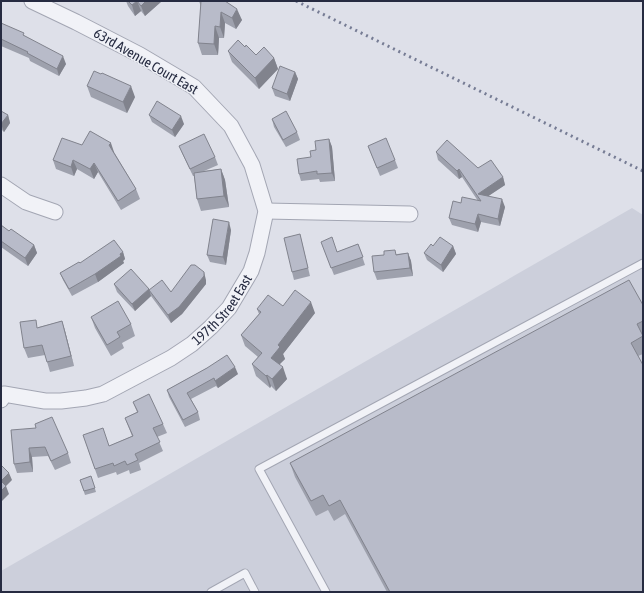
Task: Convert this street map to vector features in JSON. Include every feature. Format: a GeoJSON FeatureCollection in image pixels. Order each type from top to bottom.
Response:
{"type":"FeatureCollection","features":[{"type":"Feature","properties":{"kind":"street","name":"63rd Avenue Court East"},"geometry":{"type":"LineString","coordinates":[[32,1],[140,55],[194,86],[231,126],[252,166],[266,211]]}},
{"type":"Feature","properties":{"kind":"street"},"geometry":{"type":"LineString","coordinates":[[1,185],[26,202],[55,212]]}},
{"type":"Feature","properties":{"kind":"street"},"geometry":{"type":"LineString","coordinates":[[266,211],[410,214]]}},
{"type":"Feature","properties":{"kind":"street","name":"197th Street East"},"geometry":{"type":"LineString","coordinates":[[2,396],[53,401],[86,398],[98,395],[121,385],[171,358],[192,344],[212,327],[229,308],[251,271],[257,253],[266,211]]}},
{"type":"Feature","properties":{"kind":"lane"},"geometry":{"type":"LineString","coordinates":[[326,592],[260,469],[643,263]]}},
{"type":"Feature","properties":{"kind":"lane"},"geometry":{"type":"LineString","coordinates":[[211,592],[245,574],[255,592]]}},
{"type":"Feature","properties":{"kind":"shaded area"},"geometry":{"type":"Polygon","coordinates":[[[632,208],[643,215],[643,592],[1,592],[1,571],[632,208]]]}},
{"type":"Feature","properties":{"kind":"building"},"geometry":{"type":"Polygon","coordinates":[[[128,1],[137,1],[132,5],[128,1]]]}},
{"type":"Feature","properties":{"kind":"building"},"geometry":{"type":"Polygon","coordinates":[[[137,1],[146,1],[141,6],[137,1]]]}},
{"type":"Feature","properties":{"kind":"building"},"geometry":{"type":"Polygon","coordinates":[[[201,1],[225,1],[237,9],[232,18],[221,12],[220,27],[215,26],[214,44],[198,43],[201,1]]]}},
{"type":"Feature","properties":{"kind":"building"},"geometry":{"type":"Polygon","coordinates":[[[1,23],[24,33],[23,35],[63,56],[57,69],[27,53],[28,52],[1,39],[1,23]]]}},
{"type":"Feature","properties":{"kind":"building"},"geometry":{"type":"Polygon","coordinates":[[[238,40],[245,47],[246,45],[256,55],[264,47],[274,58],[255,78],[228,51],[238,40]]]}},
{"type":"Feature","properties":{"kind":"building"},"geometry":{"type":"Polygon","coordinates":[[[280,66],[295,72],[287,94],[272,88],[280,66]]]}},
{"type":"Feature","properties":{"kind":"building"},"geometry":{"type":"Polygon","coordinates":[[[94,71],[131,86],[123,102],[87,86],[94,71]]]}},
{"type":"Feature","properties":{"kind":"building"},"geometry":{"type":"Polygon","coordinates":[[[157,101],[181,116],[172,130],[149,115],[157,101]]]}},
{"type":"Feature","properties":{"kind":"building"},"geometry":{"type":"Polygon","coordinates":[[[1,111],[8,115],[1,124],[1,111]]]}},
{"type":"Feature","properties":{"kind":"building"},"geometry":{"type":"Polygon","coordinates":[[[286,111],[297,132],[283,140],[272,119],[286,111]]]}},
{"type":"Feature","properties":{"kind":"building"},"geometry":{"type":"Polygon","coordinates":[[[90,131],[111,143],[109,145],[136,189],[118,201],[94,163],[90,169],[73,160],[71,167],[53,160],[62,138],[82,145],[90,131]]]}},
{"type":"Feature","properties":{"kind":"building"},"geometry":{"type":"Polygon","coordinates":[[[204,134],[215,157],[190,169],[179,146],[204,134]]]}},
{"type":"Feature","properties":{"kind":"building"},"geometry":{"type":"Polygon","coordinates":[[[386,138],[395,160],[377,168],[368,146],[386,138]]]}},
{"type":"Feature","properties":{"kind":"building"},"geometry":{"type":"Polygon","coordinates":[[[329,139],[332,173],[317,174],[317,171],[299,174],[297,159],[311,157],[310,151],[316,150],[315,141],[329,139]]]}},
{"type":"Feature","properties":{"kind":"building"},"geometry":{"type":"Polygon","coordinates":[[[447,140],[478,168],[491,160],[503,177],[478,194],[502,199],[498,219],[478,214],[475,224],[449,218],[453,201],[461,203],[462,197],[481,201],[459,169],[457,171],[436,152],[447,140]]]}},
{"type":"Feature","properties":{"kind":"building"},"geometry":{"type":"Polygon","coordinates":[[[221,169],[224,196],[197,199],[194,173],[221,169]]]}},
{"type":"Feature","properties":{"kind":"building"},"geometry":{"type":"Polygon","coordinates":[[[213,219],[229,222],[223,257],[207,255],[213,219]]]}},
{"type":"Feature","properties":{"kind":"building"},"geometry":{"type":"Polygon","coordinates":[[[1,225],[9,231],[11,229],[34,245],[25,258],[1,241],[1,225]]]}},
{"type":"Feature","properties":{"kind":"building"},"geometry":{"type":"Polygon","coordinates":[[[300,234],[308,268],[292,272],[284,238],[300,234]]]}},
{"type":"Feature","properties":{"kind":"building"},"geometry":{"type":"Polygon","coordinates":[[[332,237],[337,252],[358,244],[363,257],[331,268],[321,242],[332,237]]]}},
{"type":"Feature","properties":{"kind":"building"},"geometry":{"type":"Polygon","coordinates":[[[440,237],[453,246],[441,265],[424,253],[431,244],[433,246],[440,237]]]}},
{"type":"Feature","properties":{"kind":"building"},"geometry":{"type":"Polygon","coordinates":[[[114,240],[123,252],[120,254],[121,256],[95,274],[69,289],[60,273],[79,262],[80,263],[114,240]]]}},
{"type":"Feature","properties":{"kind":"building"},"geometry":{"type":"Polygon","coordinates":[[[395,250],[396,255],[408,253],[410,268],[374,272],[372,256],[384,255],[384,251],[395,250]]]}},
{"type":"Feature","properties":{"kind":"building"},"geometry":{"type":"Polygon","coordinates":[[[191,265],[195,265],[204,272],[204,276],[179,307],[168,315],[149,290],[162,280],[171,292],[191,265]]]}},
{"type":"Feature","properties":{"kind":"building"},"geometry":{"type":"Polygon","coordinates":[[[131,269],[149,289],[132,304],[114,284],[131,269]]]}},
{"type":"Feature","properties":{"kind":"building"},"geometry":{"type":"Polygon","coordinates":[[[629,280],[643,305],[643,321],[637,324],[643,336],[631,343],[643,365],[643,592],[390,592],[340,500],[329,506],[323,495],[311,501],[290,463],[629,280]]]}},
{"type":"Feature","properties":{"kind":"building"},"geometry":{"type":"Polygon","coordinates":[[[295,290],[311,302],[278,345],[280,347],[271,358],[283,367],[272,379],[252,364],[262,353],[241,335],[261,312],[257,309],[268,295],[283,306],[295,290]]]}},
{"type":"Feature","properties":{"kind":"building"},"geometry":{"type":"Polygon","coordinates":[[[118,301],[131,324],[117,332],[120,337],[107,345],[91,317],[118,301]]]}},
{"type":"Feature","properties":{"kind":"building"},"geometry":{"type":"Polygon","coordinates":[[[36,320],[37,328],[62,321],[71,356],[47,362],[42,345],[24,348],[20,322],[36,320]]]}},
{"type":"Feature","properties":{"kind":"building"},"geometry":{"type":"Polygon","coordinates":[[[227,355],[235,367],[215,381],[214,378],[187,393],[198,412],[183,420],[167,390],[227,355]]]}},
{"type":"Feature","properties":{"kind":"building"},"geometry":{"type":"Polygon","coordinates":[[[149,394],[163,424],[153,428],[160,442],[135,454],[138,460],[127,465],[125,461],[114,466],[113,463],[95,469],[83,435],[103,428],[109,446],[133,436],[125,418],[138,412],[133,402],[149,394]]]}},
{"type":"Feature","properties":{"kind":"building"},"geometry":{"type":"Polygon","coordinates":[[[52,417],[68,453],[51,461],[45,447],[29,448],[30,462],[14,464],[11,430],[36,428],[35,424],[52,417]]]}},
{"type":"Feature","properties":{"kind":"building"},"geometry":{"type":"Polygon","coordinates":[[[1,465],[9,473],[1,481],[1,465]]]}},
{"type":"Feature","properties":{"kind":"building"},"geometry":{"type":"Polygon","coordinates":[[[91,476],[95,488],[84,491],[80,480],[91,476]]]}},
{"type":"Feature","properties":{"kind":"building"},"geometry":{"type":"Polygon","coordinates":[[[1,481],[6,486],[1,491],[1,481]]]}},
{"type":"Feature","properties":{"kind":"railway"},"geometry":{"type":"LineString","coordinates":[[296,1],[643,171]]}}]}
